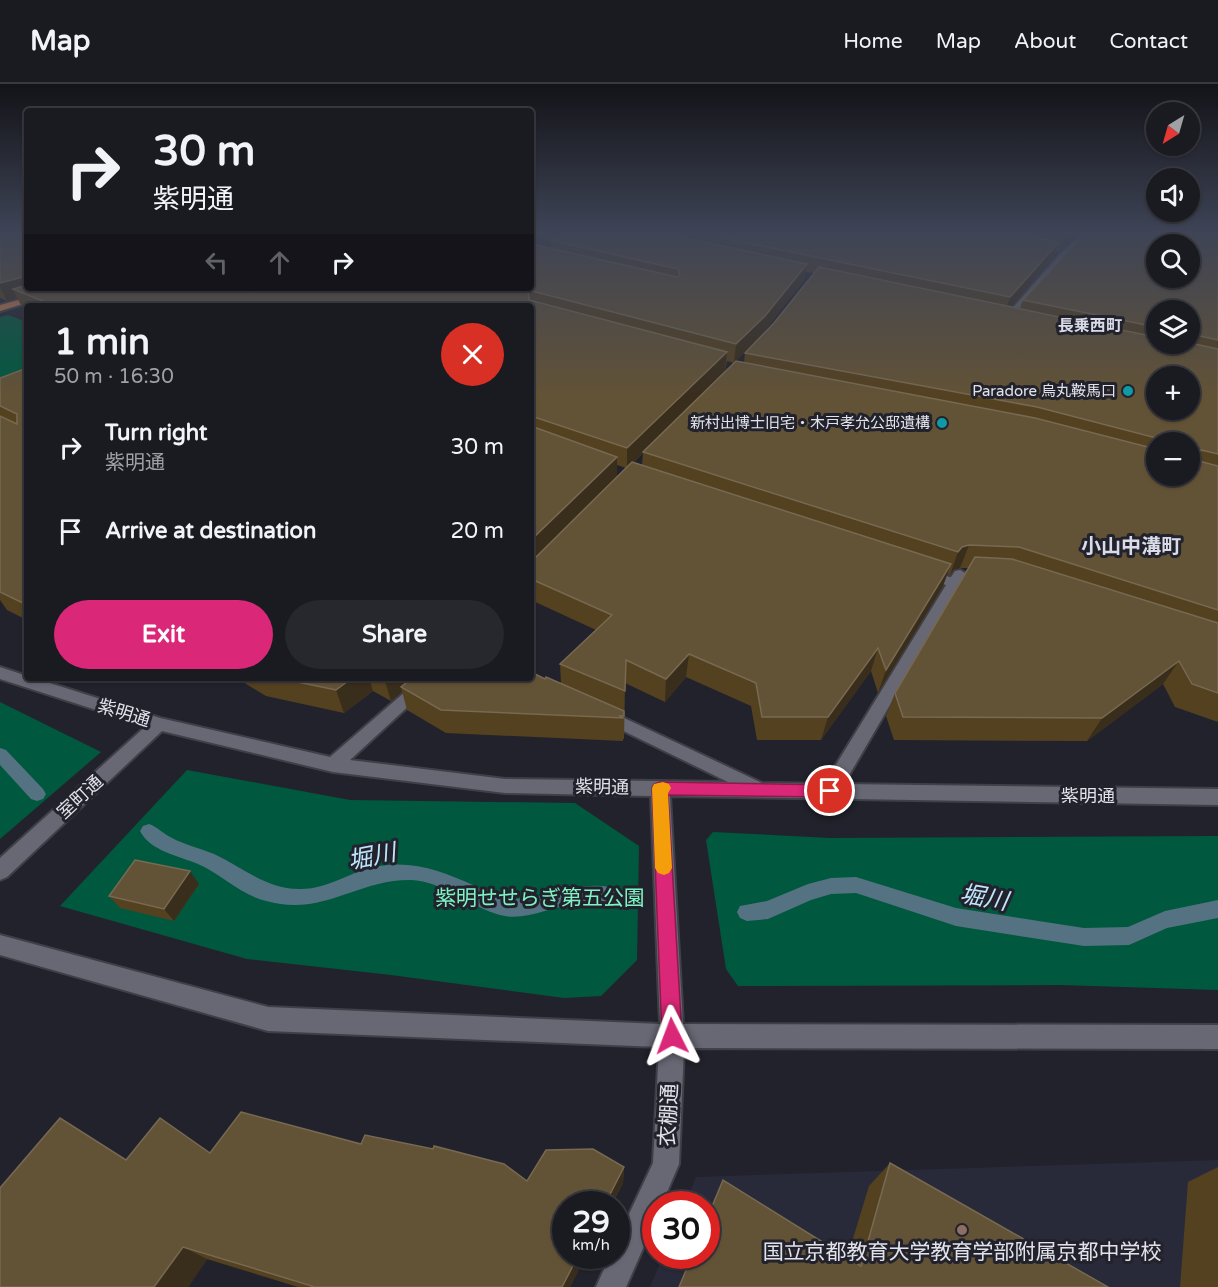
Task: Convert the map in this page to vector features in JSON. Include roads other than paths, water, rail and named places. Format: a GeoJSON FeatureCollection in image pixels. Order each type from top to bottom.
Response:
{"type":"FeatureCollection","features":[{"type":"Feature","properties":{"kind":"highway"},"geometry":{"type":"LineString","coordinates":[[0,298],[26,291]]}},
{"type":"Feature","properties":{"kind":"highway"},"geometry":{"type":"LineString","coordinates":[[0,308],[60,291]]}},
{"type":"Feature","properties":{"kind":"street"},"geometry":{"type":"LineString","coordinates":[[1007,320],[1036,287]]}},
{"type":"Feature","properties":{"kind":"street"},"geometry":{"type":"LineString","coordinates":[[995,317],[1018,322]]}},
{"type":"Feature","properties":{"kind":"street"},"geometry":{"type":"LineString","coordinates":[[830,791],[962,577],[910,568]]}},
{"type":"Feature","properties":{"kind":"street","name":"紫明通"},"geometry":{"type":"LineString","coordinates":[[0,673],[24,681]]}},
{"type":"Feature","properties":{"kind":"street","name":"紫明通"},"geometry":{"type":"LineString","coordinates":[[25,681],[159,724],[333,765],[506,786],[1218,797]]}},
{"type":"Feature","properties":{"kind":"street"},"geometry":{"type":"LineString","coordinates":[[333,765],[427,681]]}},
{"type":"Feature","properties":{"kind":"street"},"geometry":{"type":"LineString","coordinates":[[587,707],[759,790]]}},
{"type":"Feature","properties":{"kind":"street","name":"室町通"},"geometry":{"type":"LineString","coordinates":[[0,871],[159,724]]}},
{"type":"Feature","properties":{"kind":"street","name":"衣棚通"},"geometry":{"type":"LineString","coordinates":[[611,1287],[666,1164],[672,1036],[660,788]]}},
{"type":"Feature","properties":{"kind":"street"},"geometry":{"type":"LineString","coordinates":[[0,945],[268,1020],[672,1036],[1218,1037]]}},
{"type":"Feature","properties":{"kind":"waterway","name":"堀川"},"geometry":{"type":"LineString","coordinates":[[0,754],[37,794]]}},
{"type":"Feature","properties":{"kind":"waterway","name":"堀川"},"geometry":{"type":"LineString","coordinates":[[149,831],[164,843],[208,860],[266,893],[302,898],[341,889],[378,874],[414,872],[450,883],[502,907],[525,907],[568,896],[590,894],[614,896]]}},
{"type":"Feature","properties":{"kind":"waterway","name":"堀川"},"geometry":{"type":"LineString","coordinates":[[747,912],[768,910],[808,892],[831,886],[856,885],[956,917],[1084,937],[1129,936],[1165,920],[1218,909]]}},
{"type":"Feature","properties":{"kind":"place","name":"Paradore 烏丸鞍馬口"},"geometry":{"type":"Point","coordinates":[1128,391]}},
{"type":"Feature","properties":{"kind":"place","name":"新村出博士旧宅・木戸孝允公邸遺構"},"geometry":{"type":"Point","coordinates":[942,423]}},
{"type":"Feature","properties":{"kind":"place","name":"国立京都教育大学教育学部附属京都中学校"},"geometry":{"type":"Point","coordinates":[962,1230]}},
{"type":"Feature","properties":{"kind":"district","name":"長乗西町"},"geometry":{"type":"Point","coordinates":[1090,326]}},
{"type":"Feature","properties":{"kind":"district","name":"小山中溝町"},"geometry":{"type":"Point","coordinates":[1131,547]}},
{"type":"Feature","properties":{"kind":"park label","name":"紫明せせらぎ第五公園"},"geometry":{"type":"Point","coordinates":[540,898]}}]}
